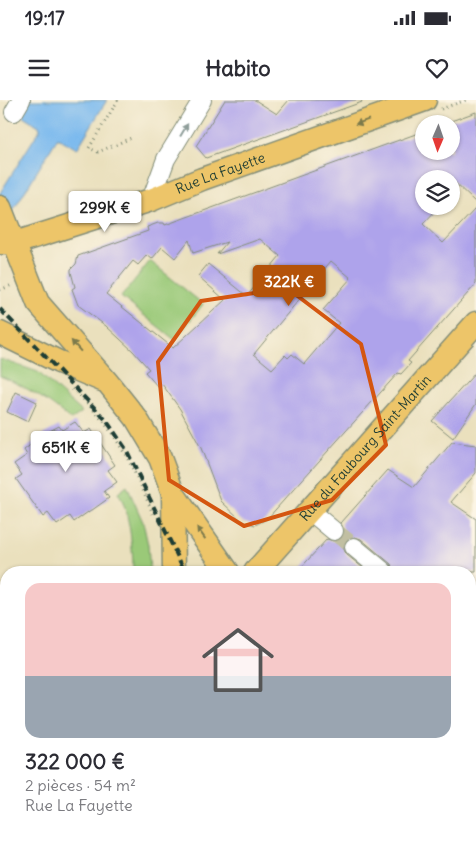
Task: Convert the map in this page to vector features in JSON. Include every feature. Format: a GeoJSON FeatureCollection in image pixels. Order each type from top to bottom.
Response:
{"type":"FeatureCollection","features":[{"type":"Feature","properties":{"kind":"main road","name":"Rue La Fayette"},"geometry":{"type":"LineString","coordinates":[[8,243],[150,200],[202,179],[425,100]]}},
{"type":"Feature","properties":{"kind":"main road"},"geometry":{"type":"LineString","coordinates":[[0,207],[8,243],[38,304],[108,383],[136,418],[160,458],[173,493],[224,566]]}},
{"type":"Feature","properties":{"kind":"main road"},"geometry":{"type":"LineString","coordinates":[[0,262],[8,243]]}},
{"type":"Feature","properties":{"kind":"main road","name":"Rue du Faubourg Saint-Martin"},"geometry":{"type":"LineString","coordinates":[[260,566],[476,323]]}},
{"type":"Feature","properties":{"kind":"main road"},"geometry":{"type":"LineString","coordinates":[[0,333],[59,362],[95,375],[108,383]]}},
{"type":"Feature","properties":{"kind":"main road"},"geometry":{"type":"LineString","coordinates":[[173,493],[174,566]]}},
{"type":"Feature","properties":{"kind":"street"},"geometry":{"type":"LineString","coordinates":[[150,200],[166,159],[202,100]]}},
{"type":"Feature","properties":{"kind":"street"},"geometry":{"type":"LineString","coordinates":[[310,511],[334,531]]}},
{"type":"Feature","properties":{"kind":"street"},"geometry":{"type":"LineString","coordinates":[[354,547],[377,566]]}},
{"type":"Feature","properties":{"kind":"path"},"geometry":{"type":"LineString","coordinates":[[118,100],[88,148],[98,152],[131,138]]}},
{"type":"Feature","properties":{"kind":"path"},"geometry":{"type":"LineString","coordinates":[[67,386],[107,425],[124,450],[155,520]]}},
{"type":"Feature","properties":{"kind":"highlighted area"},"geometry":{"type":"Polygon","coordinates":[[[287,288],[361,344],[386,445],[332,500],[244,526],[169,480],[158,362],[201,301],[287,288]]]}},
{"type":"Feature","properties":{"kind":"green space"},"geometry":{"type":"Polygon","coordinates":[[[150,261],[203,304],[175,340],[121,297],[150,261]]]}},
{"type":"Feature","properties":{"kind":"green space"},"geometry":{"type":"Polygon","coordinates":[[[0,359],[38,372],[82,412],[71,420],[37,395],[0,376],[0,359]]]}},
{"type":"Feature","properties":{"kind":"green space"},"geometry":{"type":"Polygon","coordinates":[[[127,486],[143,522],[148,545],[150,566],[133,566],[128,520],[118,493],[127,486]]]}},
{"type":"Feature","properties":{"kind":"water"},"geometry":{"type":"Polygon","coordinates":[[[29,100],[107,100],[77,149],[57,139],[0,232],[0,193],[40,129],[39,126],[20,114],[29,100]]]}},
{"type":"Feature","properties":{"kind":"building"},"geometry":{"type":"Polygon","coordinates":[[[225,100],[255,100],[277,114],[289,100],[361,100],[362,102],[206,158],[196,146],[225,100]]]}},
{"type":"Feature","properties":{"kind":"building"},"geometry":{"type":"Polygon","coordinates":[[[476,112],[476,203],[460,188],[460,170],[415,170],[415,215],[432,215],[423,224],[443,243],[476,208],[476,284],[408,361],[411,363],[401,374],[398,373],[267,519],[255,525],[242,521],[221,501],[201,448],[180,409],[162,384],[158,387],[145,372],[149,369],[133,351],[106,326],[78,305],[72,289],[75,287],[71,269],[76,264],[78,256],[148,231],[147,227],[158,223],[164,223],[165,225],[415,134],[415,160],[460,160],[460,118],[476,112]],[[260,239],[217,254],[227,242],[193,253],[189,240],[175,258],[162,247],[152,259],[147,255],[138,265],[133,261],[106,294],[173,348],[225,300],[198,276],[208,264],[247,296],[280,256],[260,239]],[[331,261],[254,354],[272,369],[285,355],[288,358],[292,354],[304,364],[339,323],[323,310],[351,278],[331,261]]]}},
{"type":"Feature","properties":{"kind":"building"},"geometry":{"type":"Polygon","coordinates":[[[476,372],[476,404],[453,438],[432,421],[476,372]]]}},
{"type":"Feature","properties":{"kind":"building"},"geometry":{"type":"Polygon","coordinates":[[[16,392],[37,402],[28,422],[7,412],[16,392]]]}},
{"type":"Feature","properties":{"kind":"building"},"geometry":{"type":"Polygon","coordinates":[[[75,422],[84,433],[91,429],[115,465],[108,470],[117,482],[104,491],[109,498],[74,522],[70,516],[57,525],[48,513],[43,517],[16,479],[22,475],[14,464],[27,455],[24,450],[44,434],[59,426],[62,430],[75,422]]]}},
{"type":"Feature","properties":{"kind":"building"},"geometry":{"type":"Polygon","coordinates":[[[452,442],[476,445],[476,473],[451,502],[476,519],[476,566],[392,566],[361,539],[355,537],[346,540],[344,550],[347,555],[361,566],[302,566],[327,539],[333,541],[342,538],[344,532],[341,523],[388,470],[414,487],[452,442]]]}},
{"type":"Feature","properties":{"kind":"tunnel"},"geometry":{"type":"LineString","coordinates":[[334,531],[354,547]]}},
{"type":"Feature","properties":{"kind":"railway"},"geometry":{"type":"LineString","coordinates":[[0,309],[106,420],[126,449],[182,566]]}}]}
